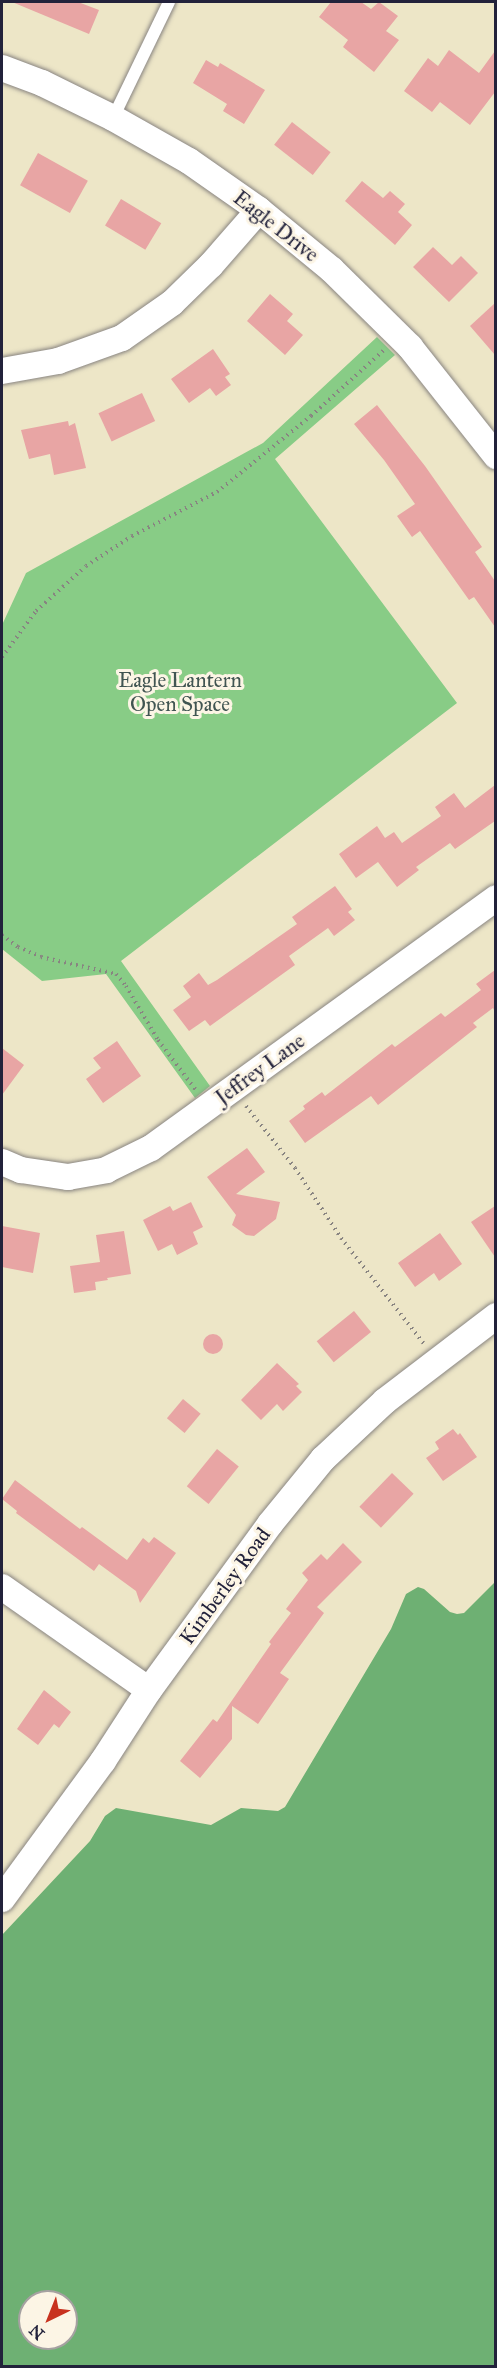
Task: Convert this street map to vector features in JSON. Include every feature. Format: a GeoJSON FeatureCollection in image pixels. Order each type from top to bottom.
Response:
{"type":"FeatureCollection","features":[{"type":"Feature","properties":{"kind":"street","name":"Eagle Drive"},"geometry":{"type":"LineString","coordinates":[[2,68],[42,83],[113,118],[189,160],[259,210],[332,270],[399,337],[495,456]]}},
{"type":"Feature","properties":{"kind":"street"},"geometry":{"type":"LineString","coordinates":[[2,370],[58,360],[122,338],[172,303],[211,265],[259,210]]}},
{"type":"Feature","properties":{"kind":"street","name":"Jeffrey Lane"},"geometry":{"type":"LineString","coordinates":[[2,1162],[21,1170],[68,1177],[106,1170],[151,1148],[495,898]]}},
{"type":"Feature","properties":{"kind":"street","name":"Kimberley Road"},"geometry":{"type":"LineString","coordinates":[[2,1899],[97,1770],[149,1690],[270,1524],[323,1459],[385,1401],[495,1316]]}},
{"type":"Feature","properties":{"kind":"street"},"geometry":{"type":"LineString","coordinates":[[2,1587],[149,1690]]}},
{"type":"Feature","properties":{"kind":"lane"},"geometry":{"type":"LineString","coordinates":[[113,118],[169,2]]}},
{"type":"Feature","properties":{"kind":"path"},"geometry":{"type":"LineString","coordinates":[[2,657],[36,611],[86,566],[132,536],[217,492],[311,416],[399,337]]}},
{"type":"Feature","properties":{"kind":"path"},"geometry":{"type":"LineString","coordinates":[[2,935],[18,947],[41,957],[116,974],[126,986],[158,1040],[208,1107]]}},
{"type":"Feature","properties":{"kind":"path"},"geometry":{"type":"LineString","coordinates":[[232,1089],[295,1168],[342,1238],[437,1360]]}},
{"type":"Feature","properties":{"kind":"green space","name":"Eagle Lantern Open Space"},"geometry":{"type":"Polygon","coordinates":[[[377,337],[395,355],[275,459],[457,703],[121,961],[210,1086],[195,1098],[106,974],[42,981],[2,949],[2,625],[26,573],[263,443],[377,337]]]}},
{"type":"Feature","properties":{"kind":"green space"},"geometry":{"type":"Polygon","coordinates":[[[495,1582],[495,2366],[2,2366],[2,1935],[90,1841],[105,1816],[116,1808],[211,1825],[241,1808],[278,1811],[285,1807],[391,1629],[406,1594],[418,1587],[424,1589],[450,1612],[464,1613],[495,1582]]]}},
{"type":"Feature","properties":{"kind":"building"},"geometry":{"type":"Polygon","coordinates":[[[12,2],[78,2],[99,10],[89,34],[12,2]]]}},
{"type":"Feature","properties":{"kind":"building"},"geometry":{"type":"Polygon","coordinates":[[[331,2],[361,2],[371,9],[379,2],[398,16],[386,31],[399,40],[374,72],[343,47],[348,40],[319,17],[331,2]]]}},
{"type":"Feature","properties":{"kind":"building"},"geometry":{"type":"Polygon","coordinates":[[[449,50],[479,73],[495,51],[495,92],[470,125],[440,102],[432,112],[404,91],[428,58],[438,66],[449,50]]]}},
{"type":"Feature","properties":{"kind":"building"},"geometry":{"type":"Polygon","coordinates":[[[206,60],[218,67],[220,63],[265,90],[244,124],[223,111],[227,104],[193,83],[206,60]]]}},
{"type":"Feature","properties":{"kind":"building"},"geometry":{"type":"Polygon","coordinates":[[[292,122],[331,152],[313,175],[274,145],[292,122]]]}},
{"type":"Feature","properties":{"kind":"building"},"geometry":{"type":"Polygon","coordinates":[[[38,153],[88,181],[70,213],[20,185],[38,153]]]}},
{"type":"Feature","properties":{"kind":"building"},"geometry":{"type":"Polygon","coordinates":[[[362,181],[383,198],[390,191],[405,204],[398,212],[412,225],[395,245],[345,201],[362,181]]]}},
{"type":"Feature","properties":{"kind":"building"},"geometry":{"type":"Polygon","coordinates":[[[121,199],[161,223],[145,250],[105,226],[121,199]]]}},
{"type":"Feature","properties":{"kind":"building"},"geometry":{"type":"Polygon","coordinates":[[[433,247],[452,265],[461,256],[478,273],[449,302],[413,267],[433,247]]]}},
{"type":"Feature","properties":{"kind":"building"},"geometry":{"type":"Polygon","coordinates":[[[270,294],[293,314],[287,321],[303,335],[285,355],[247,321],[270,294]]]}},
{"type":"Feature","properties":{"kind":"building"},"geometry":{"type":"Polygon","coordinates":[[[495,303],[495,355],[470,326],[495,303]]]}},
{"type":"Feature","properties":{"kind":"building"},"geometry":{"type":"Polygon","coordinates":[[[213,349],[230,374],[225,377],[231,385],[216,396],[210,388],[189,403],[171,379],[213,349]]]}},
{"type":"Feature","properties":{"kind":"building"},"geometry":{"type":"Polygon","coordinates":[[[142,393],[155,421],[112,441],[98,413],[142,393]]]}},
{"type":"Feature","properties":{"kind":"building"},"geometry":{"type":"Polygon","coordinates":[[[377,405],[425,466],[482,547],[475,552],[495,581],[495,627],[474,597],[469,600],[420,531],[412,537],[397,516],[415,504],[384,460],[354,424],[377,405]]]}},
{"type":"Feature","properties":{"kind":"building"},"geometry":{"type":"Polygon","coordinates":[[[68,421],[69,426],[75,423],[86,468],[54,475],[50,454],[29,459],[21,430],[68,421]]]}},
{"type":"Feature","properties":{"kind":"building"},"geometry":{"type":"Polygon","coordinates":[[[495,785],[495,821],[455,849],[450,843],[416,867],[419,870],[397,887],[378,862],[356,878],[339,854],[377,826],[385,838],[394,832],[402,843],[441,816],[435,807],[454,793],[465,808],[495,785]]]}},
{"type":"Feature","properties":{"kind":"building"},"geometry":{"type":"Polygon","coordinates":[[[335,886],[352,909],[348,912],[355,920],[334,936],[328,928],[289,956],[295,965],[210,1026],[205,1020],[189,1031],[173,1010],[191,997],[183,986],[199,973],[208,985],[217,980],[297,924],[292,917],[335,886]]]}},
{"type":"Feature","properties":{"kind":"building"},"geometry":{"type":"Polygon","coordinates":[[[495,970],[495,1012],[493,1008],[473,1023],[477,1027],[378,1105],[371,1096],[305,1143],[289,1121],[305,1109],[303,1106],[322,1092],[325,1096],[392,1044],[395,1047],[441,1013],[445,1017],[481,990],[476,984],[495,970]]]}},
{"type":"Feature","properties":{"kind":"building"},"geometry":{"type":"Polygon","coordinates":[[[117,1041],[141,1076],[103,1103],[86,1079],[101,1068],[93,1058],[117,1041]]]}},
{"type":"Feature","properties":{"kind":"building"},"geometry":{"type":"Polygon","coordinates":[[[2,1048],[24,1065],[2,1095],[2,1048]]]}},
{"type":"Feature","properties":{"kind":"building"},"geometry":{"type":"Polygon","coordinates":[[[247,1148],[265,1172],[236,1194],[280,1202],[276,1219],[254,1236],[246,1235],[232,1225],[236,1215],[207,1177],[247,1148]]]}},
{"type":"Feature","properties":{"kind":"building"},"geometry":{"type":"Polygon","coordinates":[[[191,1202],[203,1227],[193,1232],[198,1244],[177,1255],[172,1244],[158,1251],[143,1220],[170,1206],[173,1211],[191,1202]]]}},
{"type":"Feature","properties":{"kind":"building"},"geometry":{"type":"Polygon","coordinates":[[[495,1206],[495,1257],[471,1222],[495,1206]]]}},
{"type":"Feature","properties":{"kind":"building"},"geometry":{"type":"Polygon","coordinates":[[[2,1226],[40,1233],[33,1273],[2,1267],[2,1226]]]}},
{"type":"Feature","properties":{"kind":"building"},"geometry":{"type":"Polygon","coordinates":[[[124,1231],[131,1274],[95,1282],[96,1290],[74,1293],[70,1266],[100,1262],[96,1235],[124,1231]]]}},
{"type":"Feature","properties":{"kind":"building"},"geometry":{"type":"Polygon","coordinates":[[[440,1233],[462,1264],[439,1281],[434,1273],[415,1287],[398,1263],[440,1233]]]}},
{"type":"Feature","properties":{"kind":"building"},"geometry":{"type":"Polygon","coordinates":[[[354,1311],[371,1332],[334,1362],[317,1341],[354,1311]]]}},
{"type":"Feature","properties":{"kind":"building"},"geometry":{"type":"Polygon","coordinates":[[[209,1334],[217,1334],[223,1340],[223,1348],[217,1354],[209,1354],[203,1348],[203,1340],[209,1334]]]}},
{"type":"Feature","properties":{"kind":"building"},"geometry":{"type":"Polygon","coordinates":[[[277,1363],[299,1384],[296,1386],[302,1392],[283,1411],[277,1404],[261,1420],[241,1400],[277,1363]]]}},
{"type":"Feature","properties":{"kind":"building"},"geometry":{"type":"Polygon","coordinates":[[[183,1399],[201,1414],[185,1433],[167,1418],[183,1399]]]}},
{"type":"Feature","properties":{"kind":"building"},"geometry":{"type":"Polygon","coordinates":[[[453,1429],[458,1435],[460,1433],[477,1457],[443,1481],[426,1458],[439,1449],[435,1442],[453,1429]]]}},
{"type":"Feature","properties":{"kind":"building"},"geometry":{"type":"Polygon","coordinates":[[[217,1449],[239,1467],[209,1504],[187,1486],[217,1449]]]}},
{"type":"Feature","properties":{"kind":"building"},"geometry":{"type":"Polygon","coordinates":[[[392,1473],[414,1494],[381,1528],[359,1507],[392,1473]]]}},
{"type":"Feature","properties":{"kind":"building"},"geometry":{"type":"Polygon","coordinates":[[[15,1480],[80,1529],[82,1527],[127,1560],[143,1538],[149,1543],[154,1537],[176,1553],[140,1603],[136,1591],[99,1564],[94,1571],[16,1513],[17,1511],[2,1499],[15,1480]]]}},
{"type":"Feature","properties":{"kind":"building"},"geometry":{"type":"Polygon","coordinates":[[[343,1543],[362,1562],[317,1607],[324,1613],[280,1673],[289,1679],[258,1724],[232,1706],[232,1739],[200,1778],[180,1761],[213,1719],[217,1722],[271,1644],[269,1642],[291,1613],[286,1609],[308,1580],[302,1573],[321,1554],[327,1560],[343,1543]]]}},
{"type":"Feature","properties":{"kind":"building"},"geometry":{"type":"Polygon","coordinates":[[[44,1690],[71,1712],[59,1728],[54,1724],[38,1745],[17,1729],[44,1690]]]}}]}
